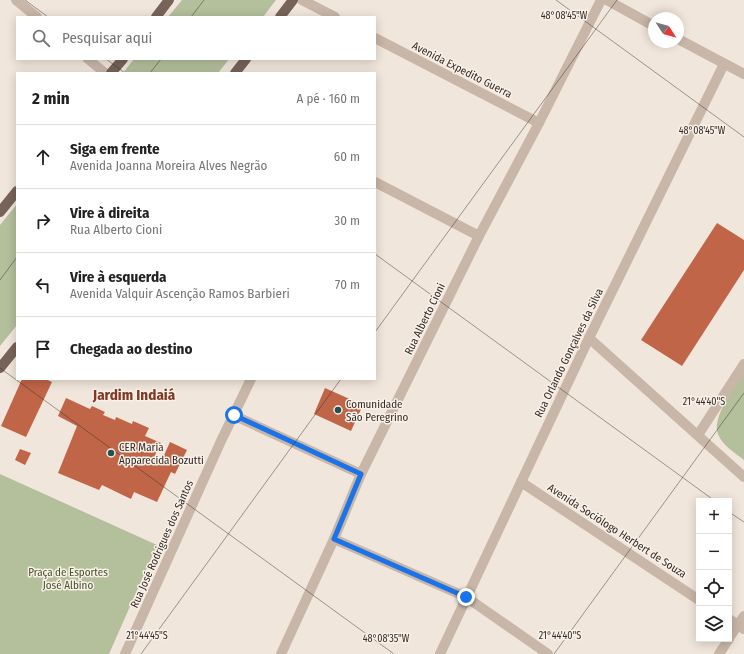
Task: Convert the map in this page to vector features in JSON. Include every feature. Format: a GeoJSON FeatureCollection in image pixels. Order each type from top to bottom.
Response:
{"type":"FeatureCollection","features":[{"type":"Feature","properties":{"kind":"main road"},"geometry":{"type":"LineString","coordinates":[[157,16],[169,0]]}},
{"type":"Feature","properties":{"kind":"main road"},"geometry":{"type":"LineString","coordinates":[[281,16],[293,0]]}},
{"type":"Feature","properties":{"kind":"main road"},"geometry":{"type":"LineString","coordinates":[[113,72],[122,60]]}},
{"type":"Feature","properties":{"kind":"main road"},"geometry":{"type":"LineString","coordinates":[[236,72],[245,60]]}},
{"type":"Feature","properties":{"kind":"main road"},"geometry":{"type":"LineString","coordinates":[[0,212],[16,192]]}},
{"type":"Feature","properties":{"kind":"main road"},"geometry":{"type":"LineString","coordinates":[[0,368],[16,348]]}},
{"type":"Feature","properties":{"kind":"street"},"geometry":{"type":"LineString","coordinates":[[16,0],[36,16]]}},
{"type":"Feature","properties":{"kind":"street"},"geometry":{"type":"LineString","coordinates":[[302,0],[333,16]]}},
{"type":"Feature","properties":{"kind":"street","name":"Rua Alberto Cioni"},"geometry":{"type":"LineString","coordinates":[[281,654],[334,539],[361,474],[479,236],[539,123],[601,0]]}},
{"type":"Feature","properties":{"kind":"street"},"geometry":{"type":"LineString","coordinates":[[607,0],[648,23]]}},
{"type":"Feature","properties":{"kind":"street","name":"Avenida Expedito Guerra"},"geometry":{"type":"LineString","coordinates":[[376,39],[539,123]]}},
{"type":"Feature","properties":{"kind":"street"},"geometry":{"type":"LineString","coordinates":[[684,42],[744,74]]}},
{"type":"Feature","properties":{"kind":"street"},"geometry":{"type":"LineString","coordinates":[[89,60],[105,72]]}},
{"type":"Feature","properties":{"kind":"street","name":"Rua Orlando Gonçalves da Silva"},"geometry":{"type":"LineString","coordinates":[[440,654],[589,338],[724,64]]}},
{"type":"Feature","properties":{"kind":"street"},"geometry":{"type":"LineString","coordinates":[[376,183],[479,236]]}},
{"type":"Feature","properties":{"kind":"street"},"geometry":{"type":"LineString","coordinates":[[589,338],[744,477]]}},
{"type":"Feature","properties":{"kind":"street"},"geometry":{"type":"LineString","coordinates":[[698,435],[744,364]]}},
{"type":"Feature","properties":{"kind":"street","name":"Rua José Rodrigues dos Santos"},"geometry":{"type":"LineString","coordinates":[[125,654],[251,380]]}},
{"type":"Feature","properties":{"kind":"street"},"geometry":{"type":"LineString","coordinates":[[234,415],[361,474]]}},
{"type":"Feature","properties":{"kind":"street","name":"Avenida Sociólogo Herbert de Souza"},"geometry":{"type":"LineString","coordinates":[[521,482],[696,598]]}},
{"type":"Feature","properties":{"kind":"street"},"geometry":{"type":"LineString","coordinates":[[334,539],[466,597],[548,654]]}},
{"type":"Feature","properties":{"kind":"street"},"geometry":{"type":"LineString","coordinates":[[732,636],[741,627],[744,616]]}},
{"type":"Feature","properties":{"kind":"street"},"geometry":{"type":"LineString","coordinates":[[732,622],[741,627]]}},
{"type":"Feature","properties":{"kind":"street"},"geometry":{"type":"LineString","coordinates":[[718,654],[727,642]]}},
{"type":"Feature","properties":{"kind":"green space"},"geometry":{"type":"Polygon","coordinates":[[[182,0],[276,0],[264,16],[169,16],[182,0]]]}},
{"type":"Feature","properties":{"kind":"green space"},"geometry":{"type":"Polygon","coordinates":[[[133,60],[228,60],[219,72],[124,72],[133,60]]]}},
{"type":"Feature","properties":{"kind":"green space"},"geometry":{"type":"Polygon","coordinates":[[[16,205],[16,326],[0,346],[0,225],[16,205]]]}},
{"type":"Feature","properties":{"kind":"green space"},"geometry":{"type":"Polygon","coordinates":[[[744,371],[744,460],[722,442],[718,434],[717,427],[718,419],[725,402],[744,371]]]}},
{"type":"Feature","properties":{"kind":"green space","name":"Praça de Esportes José Albino"},"geometry":{"type":"Polygon","coordinates":[[[0,474],[157,545],[109,654],[0,654],[0,474]]]}},
{"type":"Feature","properties":{"kind":"building"},"geometry":{"type":"Polygon","coordinates":[[[717,223],[744,240],[744,270],[682,366],[641,340],[717,223]]]}},
{"type":"Feature","properties":{"kind":"building"},"geometry":{"type":"Polygon","coordinates":[[[22,380],[47,380],[52,382],[26,437],[1,426],[22,380]]]}},
{"type":"Feature","properties":{"kind":"building","name":"Comunidade São Peregrino"},"geometry":{"type":"Polygon","coordinates":[[[325,388],[363,405],[351,431],[314,414],[325,388]]]}},
{"type":"Feature","properties":{"kind":"building","name":"CER Maria Apparecida Bozutti"},"geometry":{"type":"Polygon","coordinates":[[[66,398],[90,409],[92,406],[105,412],[103,415],[115,420],[116,417],[132,424],[133,421],[149,428],[145,436],[161,443],[154,457],[162,460],[170,442],[187,450],[175,474],[171,472],[157,502],[134,492],[131,499],[102,485],[99,490],[58,473],[77,426],[58,416],[66,398]]]}},
{"type":"Feature","properties":{"kind":"building"},"geometry":{"type":"Polygon","coordinates":[[[20,449],[31,453],[25,465],[15,460],[20,449]]]}},
{"type":"Feature","properties":{"kind":"place","name":"Comunidade São Peregrino"},"geometry":{"type":"Point","coordinates":[338,410]}},
{"type":"Feature","properties":{"kind":"place","name":"CER Maria Apparecida Bozutti"},"geometry":{"type":"Point","coordinates":[111,453]}},
{"type":"Feature","properties":{"kind":"district","name":"Jardim Indaiá"},"geometry":{"type":"Point","coordinates":[134,395]}},
{"type":"Feature","properties":{"kind":"route"},"geometry":{"type":"LineString","coordinates":[[234,415],[361,474],[334,539],[466,597]]}}]}
